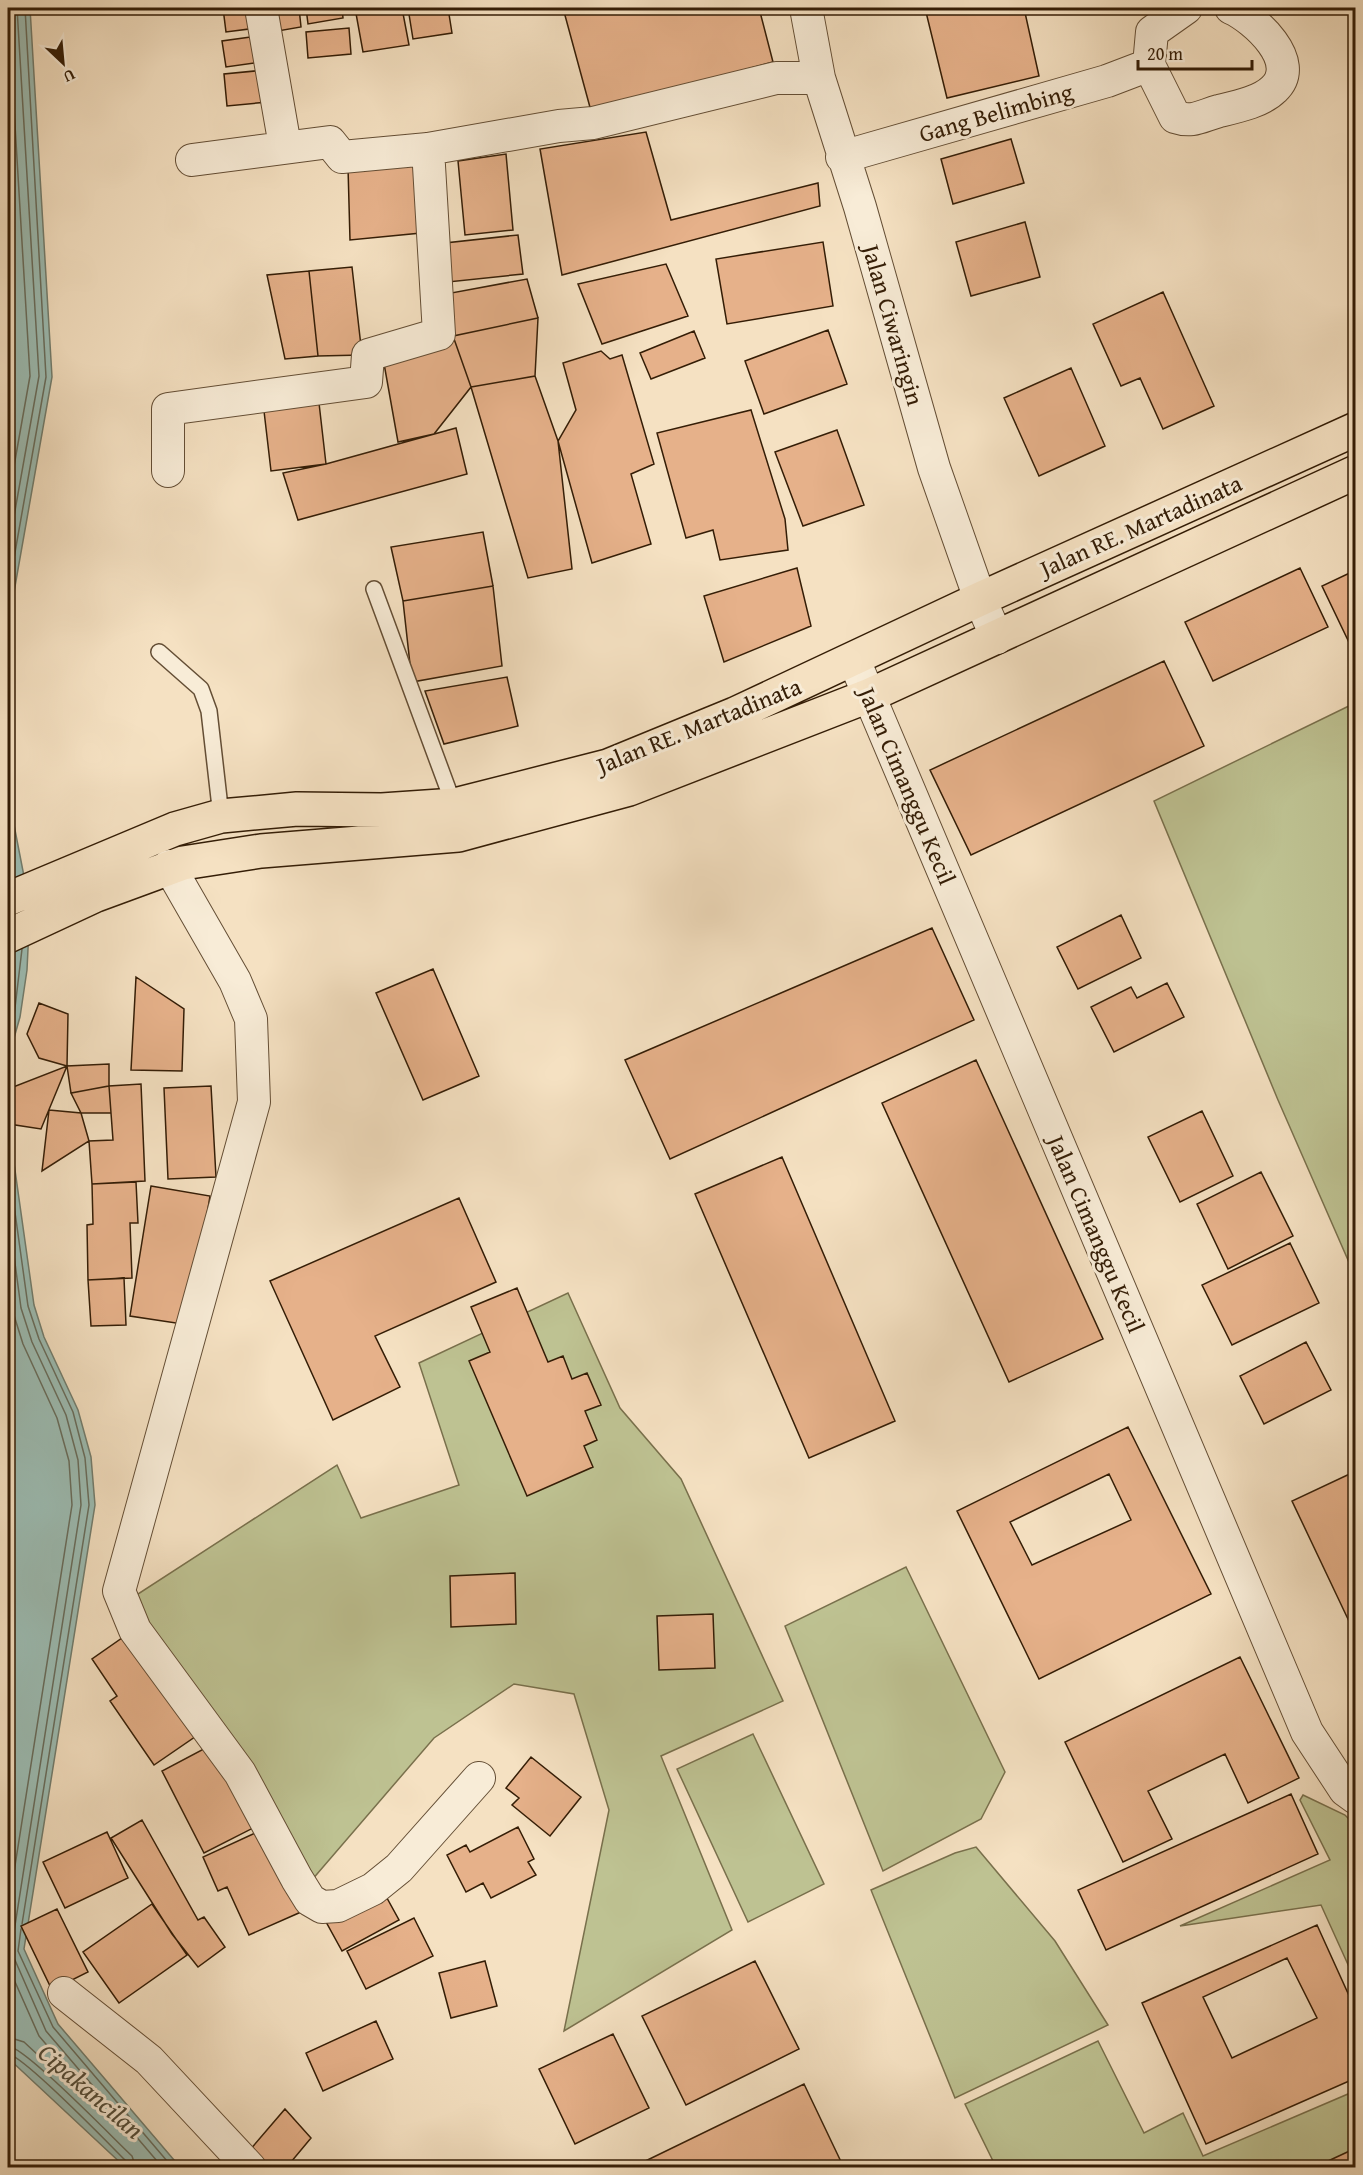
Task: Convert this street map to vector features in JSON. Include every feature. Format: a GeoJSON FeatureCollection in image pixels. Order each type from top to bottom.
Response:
{"type":"FeatureCollection","features":[{"type":"Feature","properties":{"kind":"main road","name":"Jalan RE. Martadinata"},"geometry":{"type":"LineString","coordinates":[[457,820],[608,766],[706,727],[854,660],[980,599],[1356,429]]}},
{"type":"Feature","properties":{"kind":"main road","name":"Jalan RE. Martadinata"},"geometry":{"type":"LineString","coordinates":[[8,899],[175,829],[221,816],[297,809],[382,810],[457,820],[629,789],[868,696],[1356,472]]}},
{"type":"Feature","properties":{"kind":"main road"},"geometry":{"type":"LineString","coordinates":[[8,936],[96,895],[169,866],[457,820]]}},
{"type":"Feature","properties":{"kind":"street"},"geometry":{"type":"LineString","coordinates":[[261,8],[285,146]]}},
{"type":"Feature","properties":{"kind":"street","name":"Jalan Ciwaringin"},"geometry":{"type":"LineString","coordinates":[[806,8],[819,78],[842,157],[860,207],[934,468],[980,599],[997,638]]}},
{"type":"Feature","properties":{"kind":"street"},"geometry":{"type":"LineString","coordinates":[[1186,8],[1152,32],[1149,65],[1175,117],[1188,121],[1242,106],[1274,90],[1281,80],[1282,69],[1276,46],[1263,28],[1231,8]]}},
{"type":"Feature","properties":{"kind":"street","name":"Gang Belimbing"},"geometry":{"type":"LineString","coordinates":[[842,157],[1107,81],[1149,65]]}},
{"type":"Feature","properties":{"kind":"street"},"geometry":{"type":"LineString","coordinates":[[192,160],[285,146],[330,142],[342,157],[428,149],[559,126],[593,123],[776,78],[819,78]]}},
{"type":"Feature","properties":{"kind":"street"},"geometry":{"type":"LineString","coordinates":[[168,471],[168,409],[366,382],[368,355],[439,334],[428,149]]}},
{"type":"Feature","properties":{"kind":"street","name":"Jalan Cimanggu Kecil"},"geometry":{"type":"LineString","coordinates":[[854,660],[1181,1437],[1308,1732],[1345,1790],[1356,1798]]}},
{"type":"Feature","properties":{"kind":"street"},"geometry":{"type":"LineString","coordinates":[[169,866],[235,981],[251,1019],[254,1102],[119,1591],[135,1630],[240,1773],[297,1879],[310,1900],[322,1907],[338,1905],[373,1889],[399,1868],[479,1778]]}},
{"type":"Feature","properties":{"kind":"street"},"geometry":{"type":"LineString","coordinates":[[64,1993],[149,2060],[250,2168]]}},
{"type":"Feature","properties":{"kind":"lane"},"geometry":{"type":"LineString","coordinates":[[374,589],[457,820]]}},
{"type":"Feature","properties":{"kind":"lane"},"geometry":{"type":"LineString","coordinates":[[159,652],[201,689],[209,711],[221,816]]}},
{"type":"Feature","properties":{"kind":"green space"},"geometry":{"type":"Polygon","coordinates":[[[1355,703],[1355,1276],[1278,1100],[1154,801],[1355,703]]]}},
{"type":"Feature","properties":{"kind":"green space"},"geometry":{"type":"Polygon","coordinates":[[[568,1293],[620,1408],[681,1479],[783,1701],[661,1756],[732,1930],[564,2031],[609,1810],[574,1694],[514,1684],[434,1738],[311,1881],[121,1605],[337,1465],[361,1518],[459,1485],[419,1363],[568,1293]]]}},
{"type":"Feature","properties":{"kind":"green space"},"geometry":{"type":"Polygon","coordinates":[[[906,1567],[1005,1772],[981,1819],[883,1871],[785,1626],[906,1567]]]}},
{"type":"Feature","properties":{"kind":"green space"},"geometry":{"type":"Polygon","coordinates":[[[753,1734],[824,1884],[748,1922],[677,1769],[753,1734]]]}},
{"type":"Feature","properties":{"kind":"green space"},"geometry":{"type":"Polygon","coordinates":[[[1303,1795],[1345,1815],[1355,1825],[1355,1980],[1321,1905],[1180,1926],[1330,1860],[1300,1800],[1303,1795]]]}},
{"type":"Feature","properties":{"kind":"green space"},"geometry":{"type":"Polygon","coordinates":[[[976,1847],[1055,1941],[1108,2025],[955,2098],[871,1890],[955,1853],[976,1847]]]}},
{"type":"Feature","properties":{"kind":"green space"},"geometry":{"type":"Polygon","coordinates":[[[1098,2041],[1144,2133],[1183,2113],[1203,2156],[1355,2091],[1355,2167],[996,2167],[965,2104],[1098,2041]]]}},
{"type":"Feature","properties":{"kind":"water"},"geometry":{"type":"Polygon","coordinates":[[[8,8],[30,8],[52,377],[8,626],[8,8]]]}},
{"type":"Feature","properties":{"kind":"water"},"geometry":{"type":"Polygon","coordinates":[[[8,794],[30,907],[27,970],[20,1017],[8,1059],[8,794]]]}},
{"type":"Feature","properties":{"kind":"water","name":"Cipakancilan"},"geometry":{"type":"Polygon","coordinates":[[[8,1139],[13,1156],[34,1305],[44,1337],[78,1410],[91,1457],[95,1505],[24,1949],[58,2024],[180,2167],[125,2167],[8,2058],[8,1139]]]}},
{"type":"Feature","properties":{"kind":"building"},"geometry":{"type":"Polygon","coordinates":[[[223,8],[255,8],[257,28],[226,32],[223,8]]]}},
{"type":"Feature","properties":{"kind":"building"},"geometry":{"type":"Polygon","coordinates":[[[275,8],[299,8],[301,27],[278,31],[275,8]]]}},
{"type":"Feature","properties":{"kind":"building"},"geometry":{"type":"Polygon","coordinates":[[[306,8],[342,8],[343,18],[308,24],[306,8]]]}},
{"type":"Feature","properties":{"kind":"building"},"geometry":{"type":"Polygon","coordinates":[[[355,8],[402,8],[409,45],[363,52],[355,8]]]}},
{"type":"Feature","properties":{"kind":"building"},"geometry":{"type":"Polygon","coordinates":[[[408,8],[448,8],[452,33],[413,39],[408,8]]]}},
{"type":"Feature","properties":{"kind":"building"},"geometry":{"type":"Polygon","coordinates":[[[563,8],[759,8],[773,62],[591,111],[563,8]]]}},
{"type":"Feature","properties":{"kind":"building"},"geometry":{"type":"Polygon","coordinates":[[[925,8],[1024,8],[1039,76],[947,98],[925,8]]]}},
{"type":"Feature","properties":{"kind":"building"},"geometry":{"type":"Polygon","coordinates":[[[349,28],[351,54],[308,58],[306,32],[349,28]]]}},
{"type":"Feature","properties":{"kind":"building"},"geometry":{"type":"Polygon","coordinates":[[[258,36],[261,62],[226,67],[222,41],[258,36]]]}},
{"type":"Feature","properties":{"kind":"building"},"geometry":{"type":"Polygon","coordinates":[[[265,70],[268,102],[227,106],[224,74],[265,70]]]}},
{"type":"Feature","properties":{"kind":"building"},"geometry":{"type":"Polygon","coordinates":[[[646,132],[671,220],[818,183],[820,206],[562,275],[540,149],[646,132]]]}},
{"type":"Feature","properties":{"kind":"building"},"geometry":{"type":"Polygon","coordinates":[[[1011,139],[1024,183],[953,204],[941,159],[1011,139]]]}},
{"type":"Feature","properties":{"kind":"building"},"geometry":{"type":"Polygon","coordinates":[[[506,154],[513,230],[465,235],[458,161],[506,154]]]}},
{"type":"Feature","properties":{"kind":"building"},"geometry":{"type":"Polygon","coordinates":[[[415,164],[421,233],[350,240],[348,167],[415,164]]]}},
{"type":"Feature","properties":{"kind":"building"},"geometry":{"type":"Polygon","coordinates":[[[1025,222],[1040,277],[971,296],[956,242],[1025,222]]]}},
{"type":"Feature","properties":{"kind":"building"},"geometry":{"type":"Polygon","coordinates":[[[518,235],[523,274],[448,282],[445,243],[518,235]]]}},
{"type":"Feature","properties":{"kind":"building"},"geometry":{"type":"Polygon","coordinates":[[[823,242],[833,306],[727,324],[716,259],[823,242]]]}},
{"type":"Feature","properties":{"kind":"building"},"geometry":{"type":"Polygon","coordinates":[[[666,264],[688,316],[602,344],[578,284],[666,264]]]}},
{"type":"Feature","properties":{"kind":"building"},"geometry":{"type":"Polygon","coordinates":[[[352,267],[362,355],[318,356],[309,271],[352,267]]]}},
{"type":"Feature","properties":{"kind":"building"},"geometry":{"type":"Polygon","coordinates":[[[309,271],[318,356],[285,359],[267,275],[309,271]]]}},
{"type":"Feature","properties":{"kind":"building"},"geometry":{"type":"Polygon","coordinates":[[[527,279],[538,318],[453,336],[451,293],[527,279]]]}},
{"type":"Feature","properties":{"kind":"building"},"geometry":{"type":"Polygon","coordinates":[[[1163,292],[1214,406],[1163,429],[1140,378],[1121,386],[1093,324],[1163,292]]]}},
{"type":"Feature","properties":{"kind":"building"},"geometry":{"type":"Polygon","coordinates":[[[538,318],[535,376],[471,387],[453,336],[538,318]]]}},
{"type":"Feature","properties":{"kind":"building"},"geometry":{"type":"Polygon","coordinates":[[[828,330],[847,384],[764,414],[745,361],[828,330]]]}},
{"type":"Feature","properties":{"kind":"building"},"geometry":{"type":"Polygon","coordinates":[[[694,331],[705,358],[651,379],[640,353],[694,331]]]}},
{"type":"Feature","properties":{"kind":"building"},"geometry":{"type":"Polygon","coordinates":[[[453,336],[471,387],[434,434],[398,442],[383,358],[453,336]]]}},
{"type":"Feature","properties":{"kind":"building"},"geometry":{"type":"Polygon","coordinates":[[[601,351],[610,359],[622,355],[654,464],[631,474],[651,544],[592,563],[558,441],[576,410],[563,363],[601,351]]]}},
{"type":"Feature","properties":{"kind":"building"},"geometry":{"type":"Polygon","coordinates":[[[1071,368],[1105,446],[1039,476],[1004,398],[1071,368]]]}},
{"type":"Feature","properties":{"kind":"building"},"geometry":{"type":"Polygon","coordinates":[[[535,376],[558,441],[572,569],[528,578],[471,387],[535,376]]]}},
{"type":"Feature","properties":{"kind":"building"},"geometry":{"type":"Polygon","coordinates":[[[319,403],[326,464],[271,471],[264,411],[319,403]]]}},
{"type":"Feature","properties":{"kind":"building"},"geometry":{"type":"Polygon","coordinates":[[[751,410],[785,519],[788,550],[720,560],[713,530],[686,538],[657,433],[751,410]]]}},
{"type":"Feature","properties":{"kind":"building"},"geometry":{"type":"Polygon","coordinates":[[[456,428],[467,474],[298,520],[283,473],[326,464],[456,428]]]}},
{"type":"Feature","properties":{"kind":"building"},"geometry":{"type":"Polygon","coordinates":[[[837,430],[864,505],[803,526],[775,452],[837,430]]]}},
{"type":"Feature","properties":{"kind":"building"},"geometry":{"type":"Polygon","coordinates":[[[483,532],[493,586],[403,601],[391,547],[483,532]]]}},
{"type":"Feature","properties":{"kind":"building"},"geometry":{"type":"Polygon","coordinates":[[[797,568],[811,626],[724,662],[704,596],[797,568]]]}},
{"type":"Feature","properties":{"kind":"building"},"geometry":{"type":"Polygon","coordinates":[[[1300,568],[1328,627],[1213,681],[1185,622],[1300,568]]]}},
{"type":"Feature","properties":{"kind":"building"},"geometry":{"type":"Polygon","coordinates":[[[1356,570],[1356,657],[1322,586],[1356,570]]]}},
{"type":"Feature","properties":{"kind":"building"},"geometry":{"type":"Polygon","coordinates":[[[493,586],[502,666],[412,682],[403,601],[493,586]]]}},
{"type":"Feature","properties":{"kind":"building"},"geometry":{"type":"Polygon","coordinates":[[[1164,661],[1204,746],[971,855],[930,770],[1164,661]]]}},
{"type":"Feature","properties":{"kind":"building"},"geometry":{"type":"Polygon","coordinates":[[[507,677],[518,726],[444,744],[425,691],[507,677]]]}},
{"type":"Feature","properties":{"kind":"building"},"geometry":{"type":"Polygon","coordinates":[[[1121,915],[1141,958],[1078,989],[1057,947],[1121,915]]]}},
{"type":"Feature","properties":{"kind":"building"},"geometry":{"type":"Polygon","coordinates":[[[932,928],[974,1020],[670,1159],[625,1060],[932,928]]]}},
{"type":"Feature","properties":{"kind":"building"},"geometry":{"type":"Polygon","coordinates":[[[433,969],[479,1076],[423,1100],[376,993],[433,969]]]}},
{"type":"Feature","properties":{"kind":"building"},"geometry":{"type":"Polygon","coordinates":[[[136,977],[184,1009],[182,1071],[131,1070],[136,977]]]}},
{"type":"Feature","properties":{"kind":"building"},"geometry":{"type":"Polygon","coordinates":[[[1167,983],[1184,1017],[1114,1052],[1091,1007],[1131,987],[1137,998],[1167,983]]]}},
{"type":"Feature","properties":{"kind":"building"},"geometry":{"type":"Polygon","coordinates":[[[39,1003],[68,1014],[67,1066],[39,1058],[27,1034],[39,1003]]]}},
{"type":"Feature","properties":{"kind":"building"},"geometry":{"type":"Polygon","coordinates":[[[976,1060],[1103,1339],[1009,1382],[882,1103],[976,1060]]]}},
{"type":"Feature","properties":{"kind":"building"},"geometry":{"type":"Polygon","coordinates":[[[109,1064],[109,1086],[71,1093],[67,1066],[109,1064]]]}},
{"type":"Feature","properties":{"kind":"building"},"geometry":{"type":"Polygon","coordinates":[[[67,1066],[41,1129],[9,1124],[8,1089],[67,1066]]]}},
{"type":"Feature","properties":{"kind":"building"},"geometry":{"type":"Polygon","coordinates":[[[141,1084],[145,1181],[92,1184],[89,1141],[113,1140],[109,1086],[141,1084]]]}},
{"type":"Feature","properties":{"kind":"building"},"geometry":{"type":"Polygon","coordinates":[[[109,1086],[111,1113],[81,1113],[71,1093],[109,1086]]]}},
{"type":"Feature","properties":{"kind":"building"},"geometry":{"type":"Polygon","coordinates":[[[211,1086],[216,1177],[168,1179],[164,1088],[211,1086]]]}},
{"type":"Feature","properties":{"kind":"building"},"geometry":{"type":"Polygon","coordinates":[[[49,1110],[81,1113],[89,1141],[42,1171],[49,1110]]]}},
{"type":"Feature","properties":{"kind":"building"},"geometry":{"type":"Polygon","coordinates":[[[1202,1111],[1233,1176],[1180,1202],[1148,1137],[1202,1111]]]}},
{"type":"Feature","properties":{"kind":"building"},"geometry":{"type":"Polygon","coordinates":[[[782,1157],[895,1421],[809,1458],[695,1194],[782,1157]]]}},
{"type":"Feature","properties":{"kind":"building"},"geometry":{"type":"Polygon","coordinates":[[[1261,1172],[1293,1236],[1228,1269],[1197,1204],[1261,1172]]]}},
{"type":"Feature","properties":{"kind":"building"},"geometry":{"type":"Polygon","coordinates":[[[136,1182],[138,1223],[130,1223],[132,1278],[88,1280],[87,1225],[93,1224],[92,1184],[136,1182]]]}},
{"type":"Feature","properties":{"kind":"building"},"geometry":{"type":"Polygon","coordinates":[[[151,1186],[210,1196],[189,1325],[130,1316],[151,1186]]]}},
{"type":"Feature","properties":{"kind":"building"},"geometry":{"type":"Polygon","coordinates":[[[459,1198],[496,1282],[375,1336],[400,1387],[333,1420],[270,1281],[459,1198]]]}},
{"type":"Feature","properties":{"kind":"building"},"geometry":{"type":"Polygon","coordinates":[[[1290,1243],[1319,1303],[1232,1345],[1202,1285],[1290,1243]]]}},
{"type":"Feature","properties":{"kind":"building"},"geometry":{"type":"Polygon","coordinates":[[[124,1278],[126,1325],[91,1326],[88,1280],[124,1278]]]}},
{"type":"Feature","properties":{"kind":"building"},"geometry":{"type":"Polygon","coordinates":[[[517,1288],[548,1362],[563,1356],[572,1379],[587,1373],[601,1405],[585,1411],[597,1440],[584,1446],[593,1467],[527,1496],[469,1361],[490,1352],[471,1307],[517,1288]]]}},
{"type":"Feature","properties":{"kind":"building"},"geometry":{"type":"Polygon","coordinates":[[[1306,1342],[1331,1390],[1264,1424],[1240,1376],[1306,1342]]]}},
{"type":"Feature","properties":{"kind":"building"},"geometry":{"type":"Polygon","coordinates":[[[1128,1427],[1211,1594],[1039,1679],[957,1511],[1128,1427]],[[1109,1474],[1010,1522],[1032,1565],[1131,1520],[1109,1474]]]}},
{"type":"Feature","properties":{"kind":"building"},"geometry":{"type":"Polygon","coordinates":[[[1356,1471],[1356,1636],[1292,1501],[1356,1471]]]}},
{"type":"Feature","properties":{"kind":"building"},"geometry":{"type":"Polygon","coordinates":[[[515,1573],[516,1624],[451,1627],[450,1576],[515,1573]]]}},
{"type":"Feature","properties":{"kind":"building"},"geometry":{"type":"Polygon","coordinates":[[[713,1614],[715,1668],[659,1670],[657,1616],[713,1614]]]}},
{"type":"Feature","properties":{"kind":"building"},"geometry":{"type":"Polygon","coordinates":[[[132,1631],[202,1732],[154,1765],[110,1701],[117,1696],[92,1659],[132,1631]]]}},
{"type":"Feature","properties":{"kind":"building"},"geometry":{"type":"Polygon","coordinates":[[[1240,1657],[1299,1778],[1248,1803],[1225,1754],[1148,1791],[1172,1839],[1123,1862],[1065,1742],[1240,1657]]]}},
{"type":"Feature","properties":{"kind":"building"},"geometry":{"type":"Polygon","coordinates":[[[215,1743],[259,1825],[204,1853],[162,1771],[215,1743]]]}},
{"type":"Feature","properties":{"kind":"building"},"geometry":{"type":"Polygon","coordinates":[[[531,1757],[581,1797],[550,1836],[512,1805],[519,1798],[506,1788],[531,1757]]]}},
{"type":"Feature","properties":{"kind":"building"},"geometry":{"type":"Polygon","coordinates":[[[1291,1794],[1318,1854],[1106,1950],[1078,1890],[1291,1794]]]}},
{"type":"Feature","properties":{"kind":"building"},"geometry":{"type":"Polygon","coordinates":[[[142,1820],[198,1920],[204,1917],[225,1947],[198,1967],[172,1934],[111,1838],[142,1820]]]}},
{"type":"Feature","properties":{"kind":"building"},"geometry":{"type":"Polygon","coordinates":[[[518,1827],[534,1859],[528,1862],[536,1875],[491,1898],[483,1883],[466,1892],[447,1855],[466,1845],[470,1852],[518,1827]]]}},
{"type":"Feature","properties":{"kind":"building"},"geometry":{"type":"Polygon","coordinates":[[[264,1829],[301,1912],[249,1935],[227,1887],[218,1891],[203,1857],[264,1829]]]}},
{"type":"Feature","properties":{"kind":"building"},"geometry":{"type":"Polygon","coordinates":[[[107,1832],[128,1878],[65,1908],[43,1862],[107,1832]]]}},
{"type":"Feature","properties":{"kind":"building"},"geometry":{"type":"Polygon","coordinates":[[[382,1889],[399,1920],[342,1951],[325,1920],[382,1889]]]}},
{"type":"Feature","properties":{"kind":"building"},"geometry":{"type":"Polygon","coordinates":[[[152,1904],[187,1955],[119,2003],[83,1952],[152,1904]]]}},
{"type":"Feature","properties":{"kind":"building"},"geometry":{"type":"Polygon","coordinates":[[[57,1909],[88,1972],[52,1990],[21,1926],[57,1909]]]}},
{"type":"Feature","properties":{"kind":"building"},"geometry":{"type":"Polygon","coordinates":[[[414,1918],[433,1956],[366,1989],[347,1951],[414,1918]]]}},
{"type":"Feature","properties":{"kind":"building"},"geometry":{"type":"Polygon","coordinates":[[[1317,1925],[1356,2011],[1356,2078],[1206,2144],[1142,2003],[1317,1925]],[[1287,1958],[1203,1997],[1232,2058],[1317,2018],[1287,1958]]]}},
{"type":"Feature","properties":{"kind":"building"},"geometry":{"type":"Polygon","coordinates":[[[485,1961],[497,2006],[451,2018],[439,1973],[485,1961]]]}},
{"type":"Feature","properties":{"kind":"building"},"geometry":{"type":"Polygon","coordinates":[[[755,1961],[799,2049],[686,2105],[642,2016],[755,1961]]]}},
{"type":"Feature","properties":{"kind":"building"},"geometry":{"type":"Polygon","coordinates":[[[376,2021],[393,2059],[323,2091],[306,2053],[376,2021]]]}},
{"type":"Feature","properties":{"kind":"building"},"geometry":{"type":"Polygon","coordinates":[[[613,2034],[649,2108],[575,2144],[539,2069],[613,2034]]]}},
{"type":"Feature","properties":{"kind":"building"},"geometry":{"type":"Polygon","coordinates":[[[804,2084],[844,2168],[631,2168],[804,2084]]]}},
{"type":"Feature","properties":{"kind":"building"},"geometry":{"type":"Polygon","coordinates":[[[285,2109],[311,2138],[286,2168],[271,2168],[249,2151],[285,2109]]]}},
{"type":"Feature","properties":{"kind":"building"},"geometry":{"type":"Polygon","coordinates":[[[1356,2148],[1356,2168],[1313,2168],[1356,2148]]]}}]}
